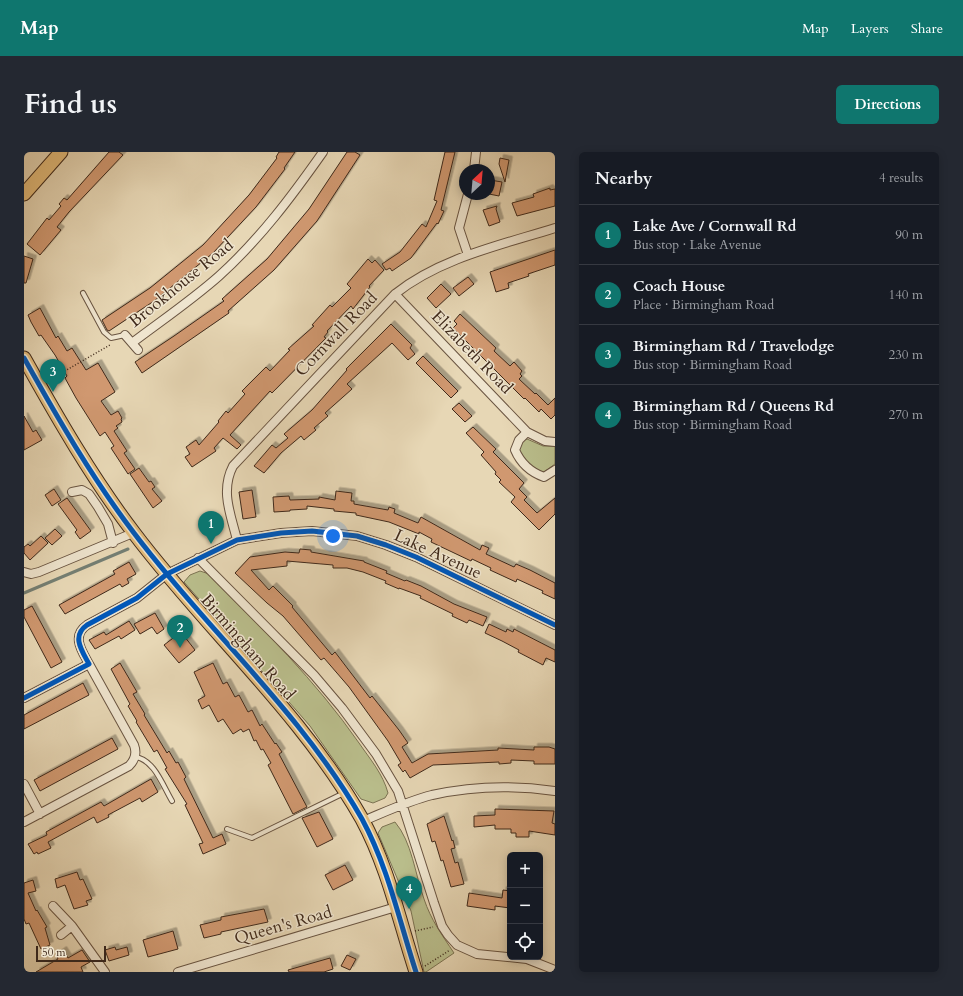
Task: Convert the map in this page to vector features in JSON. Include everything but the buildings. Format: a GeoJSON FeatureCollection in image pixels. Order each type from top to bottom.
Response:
{"type":"FeatureCollection","features":[{"type":"Feature","properties":{"kind":"highway"},"geometry":{"type":"LineString","coordinates":[[24,194],[61,152]]}},
{"type":"Feature","properties":{"kind":"highway"},"geometry":{"type":"LineString","coordinates":[[24,183],[44,171]]}},
{"type":"Feature","properties":{"kind":"highway","name":"Birmingham Road"},"geometry":{"type":"LineString","coordinates":[[24,358],[89,467],[133,533],[292,720],[346,792],[363,821],[385,869],[404,933],[419,970]]}},
{"type":"Feature","properties":{"kind":"street","name":"Brookhouse Road"},"geometry":{"type":"LineString","coordinates":[[132,343],[213,281],[241,254],[289,200],[323,152]]}},
{"type":"Feature","properties":{"kind":"street"},"geometry":{"type":"LineString","coordinates":[[475,164],[476,152]]}},
{"type":"Feature","properties":{"kind":"street"},"geometry":{"type":"LineString","coordinates":[[466,200],[459,228],[468,255]]}},
{"type":"Feature","properties":{"kind":"street","name":"Cornwall Road"},"geometry":{"type":"LineString","coordinates":[[237,540],[226,496],[227,480],[233,466],[395,294],[413,279],[468,255],[555,228]]}},
{"type":"Feature","properties":{"kind":"street","name":"Elizabeth Road"},"geometry":{"type":"LineString","coordinates":[[395,294],[527,432],[545,441],[555,442]]}},
{"type":"Feature","properties":{"kind":"street","name":"Brookhouse Road"},"geometry":{"type":"LineString","coordinates":[[125,335],[138,350]]}},
{"type":"Feature","properties":{"kind":"street"},"geometry":{"type":"LineString","coordinates":[[527,432],[519,440],[515,450],[520,461],[534,473],[544,477],[555,470]]}},
{"type":"Feature","properties":{"kind":"street"},"geometry":{"type":"LineString","coordinates":[[72,492],[82,490],[89,494],[108,524],[114,542]]}},
{"type":"Feature","properties":{"kind":"street","name":"Lake Avenue"},"geometry":{"type":"LineString","coordinates":[[135,756],[134,745],[78,642],[79,634],[84,627],[137,598],[167,574],[237,540],[281,532],[312,531],[342,534],[372,540],[416,557],[555,625]]}},
{"type":"Feature","properties":{"kind":"street"},"geometry":{"type":"LineString","coordinates":[[24,572],[31,574],[40,572],[133,533]]}},
{"type":"Feature","properties":{"kind":"street","name":"Birmingham Road"},"geometry":{"type":"LineString","coordinates":[[198,558],[314,676],[342,708],[376,754],[394,782],[403,805],[442,926],[457,945]]}},
{"type":"Feature","properties":{"kind":"street"},"geometry":{"type":"LineString","coordinates":[[24,698],[89,664]]}},
{"type":"Feature","properties":{"kind":"street"},"geometry":{"type":"LineString","coordinates":[[24,822],[129,766],[135,756]]}},
{"type":"Feature","properties":{"kind":"street"},"geometry":{"type":"LineString","coordinates":[[24,784],[40,814]]}},
{"type":"Feature","properties":{"kind":"street"},"geometry":{"type":"LineString","coordinates":[[363,821],[432,795],[479,788],[518,787],[555,791]]}},
{"type":"Feature","properties":{"kind":"street"},"geometry":{"type":"LineString","coordinates":[[53,906],[72,926],[106,972]]}},
{"type":"Feature","properties":{"kind":"street","name":"Queen's Road"},"geometry":{"type":"LineString","coordinates":[[178,972],[396,907]]}},
{"type":"Feature","properties":{"kind":"street"},"geometry":{"type":"LineString","coordinates":[[61,935],[72,926]]}},
{"type":"Feature","properties":{"kind":"street"},"geometry":{"type":"LineString","coordinates":[[457,945],[476,954],[527,960],[555,970]]}},
{"type":"Feature","properties":{"kind":"lane"},"geometry":{"type":"LineString","coordinates":[[83,293],[104,332],[111,338],[125,335]]}},
{"type":"Feature","properties":{"kind":"lane"},"geometry":{"type":"LineString","coordinates":[[135,756],[143,758],[150,764],[172,801]]}},
{"type":"Feature","properties":{"kind":"lane"},"geometry":{"type":"LineString","coordinates":[[227,829],[252,838],[346,792]]}},
{"type":"Feature","properties":{"kind":"path"},"geometry":{"type":"LineString","coordinates":[[40,386],[125,335]]}},
{"type":"Feature","properties":{"kind":"path"},"geometry":{"type":"LineString","coordinates":[[404,933],[442,926]]}},
{"type":"Feature","properties":{"kind":"path"},"geometry":{"type":"LineString","coordinates":[[419,970],[457,945]]}},
{"type":"Feature","properties":{"kind":"green space"},"geometry":{"type":"Polygon","coordinates":[[[527,439],[543,446],[555,446],[555,464],[544,472],[535,470],[518,451],[521,441],[527,439]]]}},
{"type":"Feature","properties":{"kind":"green space"},"geometry":{"type":"Polygon","coordinates":[[[200,571],[209,574],[229,594],[288,656],[325,698],[380,773],[388,793],[385,798],[373,803],[361,799],[310,726],[184,582],[190,575],[200,571]]]}},
{"type":"Feature","properties":{"kind":"green space"},"geometry":{"type":"Polygon","coordinates":[[[395,822],[401,830],[409,849],[430,914],[454,953],[426,972],[424,972],[411,911],[378,833],[382,827],[395,822]]]}},
{"type":"Feature","properties":{"kind":"waterway"},"geometry":{"type":"LineString","coordinates":[[24,593],[128,549]]}},
{"type":"Feature","properties":{"kind":"cycle path"},"geometry":{"type":"LineString","coordinates":[[24,358],[89,469],[134,533],[162,569],[282,707],[338,780],[362,819],[379,856],[416,972]]}},
{"type":"Feature","properties":{"kind":"cycle path"},"geometry":{"type":"LineString","coordinates":[[24,698],[89,664],[79,644],[82,629],[87,625],[137,598],[167,574],[237,540],[281,533],[312,531],[357,536],[386,545],[416,557],[555,625]]}},
{"type":"Feature","properties":{"kind":"place","name":"Birmingham Rd / Travelodge"},"geometry":{"type":"Point","coordinates":[53,392]}},
{"type":"Feature","properties":{"kind":"place","name":"Lake Ave / Cornwall Rd"},"geometry":{"type":"Point","coordinates":[211,544]}},
{"type":"Feature","properties":{"kind":"place","name":"Coach House"},"geometry":{"type":"Point","coordinates":[180,648]}},
{"type":"Feature","properties":{"kind":"place","name":"Birmingham Rd / Queens Rd"},"geometry":{"type":"Point","coordinates":[409,909]}}]}
